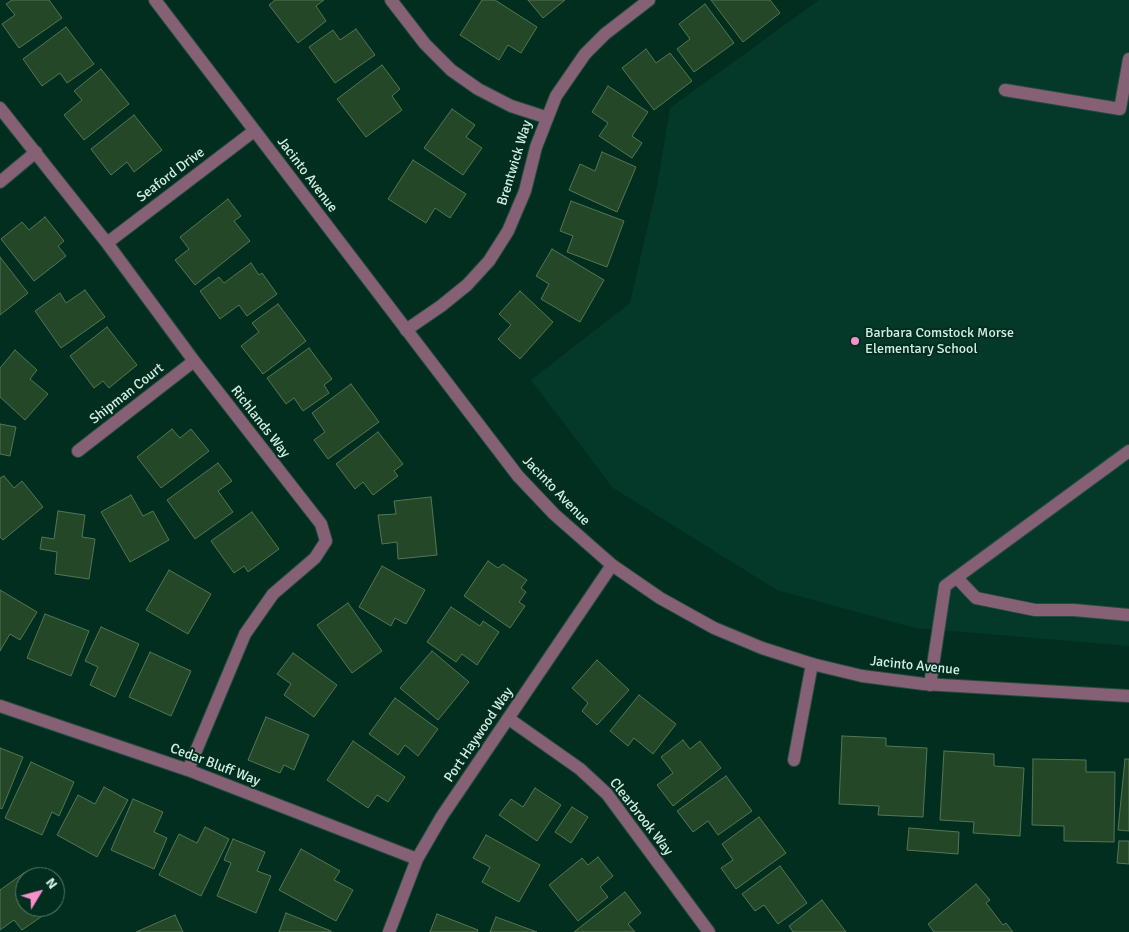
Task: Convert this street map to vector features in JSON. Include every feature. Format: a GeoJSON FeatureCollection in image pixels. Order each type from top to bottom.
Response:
{"type":"FeatureCollection","features":[{"type":"Feature","properties":{"kind":"street","name":"Jacinto Avenue"},"geometry":{"type":"LineString","coordinates":[[155,0],[518,476],[554,514],[612,565],[660,598],[714,628],[762,648],[812,664],[862,676],[930,685],[1129,696]]}},
{"type":"Feature","properties":{"kind":"street"},"geometry":{"type":"LineString","coordinates":[[391,0],[425,44],[452,70],[478,88],[511,106],[546,117]]}},
{"type":"Feature","properties":{"kind":"street","name":"Brentwick Way"},"geometry":{"type":"LineString","coordinates":[[406,330],[461,290],[489,261],[508,231],[525,191],[546,117],[570,72],[605,34],[649,0]]}},
{"type":"Feature","properties":{"kind":"street"},"geometry":{"type":"LineString","coordinates":[[1005,90],[1120,109],[1129,59]]}},
{"type":"Feature","properties":{"kind":"street","name":"Richlands Way"},"geometry":{"type":"LineString","coordinates":[[0,108],[107,243],[194,361],[321,524],[326,541],[316,558],[273,594],[245,634],[188,770]]}},
{"type":"Feature","properties":{"kind":"street","name":"Seaford Drive"},"geometry":{"type":"LineString","coordinates":[[107,243],[254,131]]}},
{"type":"Feature","properties":{"kind":"street"},"geometry":{"type":"LineString","coordinates":[[0,182],[36,152]]}},
{"type":"Feature","properties":{"kind":"street","name":"Shipman Court"},"geometry":{"type":"LineString","coordinates":[[78,451],[194,361]]}},
{"type":"Feature","properties":{"kind":"street"},"geometry":{"type":"LineString","coordinates":[[930,685],[945,586],[1128,453]]}},
{"type":"Feature","properties":{"kind":"street","name":"Port Haywood Way"},"geometry":{"type":"LineString","coordinates":[[389,932],[417,859],[442,816],[612,565]]}},
{"type":"Feature","properties":{"kind":"street"},"geometry":{"type":"LineString","coordinates":[[957,578],[976,598],[1035,610],[1074,610],[1129,615]]}},
{"type":"Feature","properties":{"kind":"street"},"geometry":{"type":"LineString","coordinates":[[794,760],[812,664]]}},
{"type":"Feature","properties":{"kind":"street","name":"Cedar Bluff Way"},"geometry":{"type":"LineString","coordinates":[[0,706],[188,770],[417,859]]}},
{"type":"Feature","properties":{"kind":"street","name":"Clearbrook Way"},"geometry":{"type":"LineString","coordinates":[[509,719],[580,769],[607,794],[710,932]]}},
{"type":"Feature","properties":{"kind":"shaded area","name":"Barbara Comstock Morse Elementary School"},"geometry":{"type":"Polygon","coordinates":[[[819,0],[1129,0],[1129,646],[915,628],[777,590],[613,488],[531,380],[630,303],[657,186],[670,108],[819,0]]]}},
{"type":"Feature","properties":{"kind":"building"},"geometry":{"type":"Polygon","coordinates":[[[12,0],[49,0],[62,18],[19,48],[2,24],[15,15],[6,4],[12,0]]]}},
{"type":"Feature","properties":{"kind":"building"},"geometry":{"type":"Polygon","coordinates":[[[275,0],[324,0],[316,6],[326,21],[298,43],[269,5],[275,0]]]}},
{"type":"Feature","properties":{"kind":"building"},"geometry":{"type":"Polygon","coordinates":[[[482,0],[495,0],[537,27],[521,53],[508,45],[499,60],[460,35],[482,0]]]}},
{"type":"Feature","properties":{"kind":"building"},"geometry":{"type":"Polygon","coordinates":[[[528,0],[565,0],[543,18],[528,0]]]}},
{"type":"Feature","properties":{"kind":"building"},"geometry":{"type":"Polygon","coordinates":[[[711,0],[770,0],[780,13],[743,42],[711,0]]]}},
{"type":"Feature","properties":{"kind":"building"},"geometry":{"type":"Polygon","coordinates":[[[705,4],[734,43],[694,72],[677,49],[690,39],[679,24],[705,4]]]}},
{"type":"Feature","properties":{"kind":"building"},"geometry":{"type":"Polygon","coordinates":[[[66,27],[94,64],[67,83],[60,73],[42,86],[23,59],[66,27]]]}},
{"type":"Feature","properties":{"kind":"building"},"geometry":{"type":"Polygon","coordinates":[[[356,29],[375,55],[335,83],[309,47],[333,30],[340,40],[356,29]]]}},
{"type":"Feature","properties":{"kind":"building"},"geometry":{"type":"Polygon","coordinates":[[[646,49],[656,63],[670,53],[692,81],[654,110],[622,68],[646,49]]]}},
{"type":"Feature","properties":{"kind":"building"},"geometry":{"type":"Polygon","coordinates":[[[382,65],[400,89],[392,96],[402,110],[366,137],[337,99],[382,65]]]}},
{"type":"Feature","properties":{"kind":"building"},"geometry":{"type":"Polygon","coordinates":[[[101,69],[129,104],[84,140],[64,115],[82,100],[74,91],[101,69]]]}},
{"type":"Feature","properties":{"kind":"building"},"geometry":{"type":"Polygon","coordinates":[[[608,86],[648,112],[632,136],[642,143],[632,158],[599,136],[608,123],[592,112],[608,86]]]}},
{"type":"Feature","properties":{"kind":"building"},"geometry":{"type":"Polygon","coordinates":[[[452,109],[475,125],[466,137],[482,148],[463,175],[424,148],[452,109]]]}},
{"type":"Feature","properties":{"kind":"building"},"geometry":{"type":"Polygon","coordinates":[[[134,115],[162,150],[134,172],[127,162],[111,175],[91,149],[134,115]]]}},
{"type":"Feature","properties":{"kind":"building"},"geometry":{"type":"Polygon","coordinates":[[[602,152],[636,167],[617,212],[569,190],[580,164],[595,171],[602,152]]]}},
{"type":"Feature","properties":{"kind":"building"},"geometry":{"type":"Polygon","coordinates":[[[413,160],[466,194],[450,218],[435,208],[426,223],[388,199],[413,160]]]}},
{"type":"Feature","properties":{"kind":"building"},"geometry":{"type":"Polygon","coordinates":[[[228,199],[241,216],[234,221],[250,241],[195,285],[175,260],[189,249],[180,237],[228,199]]]}},
{"type":"Feature","properties":{"kind":"building"},"geometry":{"type":"Polygon","coordinates":[[[571,201],[624,221],[607,267],[567,252],[573,236],[560,231],[571,201]]]}},
{"type":"Feature","properties":{"kind":"building"},"geometry":{"type":"Polygon","coordinates":[[[45,217],[64,241],[58,246],[66,256],[34,281],[1,239],[22,222],[29,230],[45,217]]]}},
{"type":"Feature","properties":{"kind":"building"},"geometry":{"type":"Polygon","coordinates":[[[552,249],[604,280],[580,322],[541,299],[549,284],[536,276],[552,249]]]}},
{"type":"Feature","properties":{"kind":"building"},"geometry":{"type":"Polygon","coordinates":[[[0,257],[28,293],[0,315],[0,257]]]}},
{"type":"Feature","properties":{"kind":"building"},"geometry":{"type":"Polygon","coordinates":[[[251,263],[259,275],[262,273],[277,294],[247,316],[239,305],[220,319],[200,291],[219,277],[224,283],[251,263]]]}},
{"type":"Feature","properties":{"kind":"building"},"geometry":{"type":"Polygon","coordinates":[[[85,290],[105,317],[61,348],[35,311],[60,293],[66,303],[85,290]]]}},
{"type":"Feature","properties":{"kind":"building"},"geometry":{"type":"Polygon","coordinates":[[[520,291],[553,322],[520,359],[498,339],[511,325],[499,314],[520,291]]]}},
{"type":"Feature","properties":{"kind":"building"},"geometry":{"type":"Polygon","coordinates":[[[278,304],[306,341],[263,374],[241,346],[259,332],[252,323],[278,304]]]}},
{"type":"Feature","properties":{"kind":"building"},"geometry":{"type":"Polygon","coordinates":[[[107,327],[137,365],[109,388],[103,381],[94,388],[70,356],[107,327]]]}},
{"type":"Feature","properties":{"kind":"building"},"geometry":{"type":"Polygon","coordinates":[[[309,348],[332,379],[324,385],[329,393],[303,411],[294,398],[286,404],[267,378],[309,348]]]}},
{"type":"Feature","properties":{"kind":"building"},"geometry":{"type":"Polygon","coordinates":[[[15,350],[37,370],[30,379],[48,394],[25,420],[0,397],[0,368],[15,350]]]}},
{"type":"Feature","properties":{"kind":"building"},"geometry":{"type":"Polygon","coordinates":[[[351,384],[379,422],[328,459],[314,440],[325,432],[312,413],[351,384]]]}},
{"type":"Feature","properties":{"kind":"building"},"geometry":{"type":"Polygon","coordinates":[[[0,424],[16,427],[10,456],[0,454],[0,424]]]}},
{"type":"Feature","properties":{"kind":"building"},"geometry":{"type":"Polygon","coordinates":[[[172,429],[180,438],[191,429],[209,451],[161,488],[137,457],[172,429]]]}},
{"type":"Feature","properties":{"kind":"building"},"geometry":{"type":"Polygon","coordinates":[[[378,432],[403,464],[394,471],[398,476],[373,495],[363,482],[355,489],[336,464],[378,432]]]}},
{"type":"Feature","properties":{"kind":"building"},"geometry":{"type":"Polygon","coordinates":[[[218,463],[232,481],[218,491],[233,512],[195,539],[167,500],[218,463]]]}},
{"type":"Feature","properties":{"kind":"building"},"geometry":{"type":"Polygon","coordinates":[[[4,476],[14,488],[22,481],[43,507],[3,540],[0,537],[0,478],[4,476]]]}},
{"type":"Feature","properties":{"kind":"building"},"geometry":{"type":"Polygon","coordinates":[[[131,495],[143,516],[153,511],[169,540],[130,562],[101,512],[131,495]]]}},
{"type":"Feature","properties":{"kind":"building"},"geometry":{"type":"Polygon","coordinates":[[[431,497],[437,555],[398,559],[397,542],[382,544],[378,515],[396,514],[394,501],[431,497]]]}},
{"type":"Feature","properties":{"kind":"building"},"geometry":{"type":"Polygon","coordinates":[[[58,511],[85,515],[82,537],[95,539],[89,579],[55,574],[57,552],[40,549],[42,537],[54,539],[58,511]]]}},
{"type":"Feature","properties":{"kind":"building"},"geometry":{"type":"Polygon","coordinates":[[[252,512],[279,549],[248,572],[244,566],[234,573],[211,541],[252,512]]]}},
{"type":"Feature","properties":{"kind":"building"},"geometry":{"type":"Polygon","coordinates":[[[488,561],[498,568],[503,564],[527,580],[521,588],[526,592],[519,602],[525,606],[510,628],[464,596],[488,561]]]}},
{"type":"Feature","properties":{"kind":"building"},"geometry":{"type":"Polygon","coordinates":[[[382,566],[425,590],[406,624],[395,618],[391,626],[359,607],[382,566]]]}},
{"type":"Feature","properties":{"kind":"building"},"geometry":{"type":"Polygon","coordinates":[[[169,570],[211,594],[188,634],[146,610],[169,570]]]}},
{"type":"Feature","properties":{"kind":"building"},"geometry":{"type":"Polygon","coordinates":[[[0,590],[37,612],[20,640],[10,634],[0,651],[0,590]]]}},
{"type":"Feature","properties":{"kind":"building"},"geometry":{"type":"Polygon","coordinates":[[[348,603],[382,651],[352,673],[317,625],[348,603]]]}},
{"type":"Feature","properties":{"kind":"building"},"geometry":{"type":"Polygon","coordinates":[[[451,607],[480,626],[483,621],[499,632],[477,665],[462,654],[456,662],[427,642],[451,607]]]}},
{"type":"Feature","properties":{"kind":"building"},"geometry":{"type":"Polygon","coordinates":[[[45,614],[89,631],[71,676],[27,658],[45,614]]]}},
{"type":"Feature","properties":{"kind":"building"},"geometry":{"type":"Polygon","coordinates":[[[101,627],[139,644],[115,697],[90,685],[98,667],[85,661],[101,627]]]}},
{"type":"Feature","properties":{"kind":"building"},"geometry":{"type":"Polygon","coordinates":[[[432,651],[469,682],[438,720],[400,688],[432,651]]]}},
{"type":"Feature","properties":{"kind":"building"},"geometry":{"type":"Polygon","coordinates":[[[150,652],[191,671],[171,716],[129,697],[150,652]]]}},
{"type":"Feature","properties":{"kind":"building"},"geometry":{"type":"Polygon","coordinates":[[[293,653],[337,685],[314,717],[284,695],[291,684],[277,674],[293,653]]]}},
{"type":"Feature","properties":{"kind":"building"},"geometry":{"type":"Polygon","coordinates":[[[597,660],[629,690],[597,725],[582,711],[588,703],[572,688],[597,660]]]}},
{"type":"Feature","properties":{"kind":"building"},"geometry":{"type":"Polygon","coordinates":[[[639,695],[676,724],[653,754],[634,738],[628,746],[610,731],[639,695]]]}},
{"type":"Feature","properties":{"kind":"building"},"geometry":{"type":"Polygon","coordinates":[[[395,698],[438,729],[418,756],[405,745],[398,755],[369,734],[395,698]]]}},
{"type":"Feature","properties":{"kind":"building"},"geometry":{"type":"Polygon","coordinates":[[[266,717],[309,735],[294,770],[284,765],[280,773],[248,760],[266,717]]]}},
{"type":"Feature","properties":{"kind":"building"},"geometry":{"type":"Polygon","coordinates":[[[842,736],[886,738],[886,746],[927,748],[923,817],[878,815],[879,806],[839,804],[842,736]]]}},
{"type":"Feature","properties":{"kind":"building"},"geometry":{"type":"Polygon","coordinates":[[[683,740],[690,749],[700,741],[721,768],[673,806],[657,785],[673,773],[661,757],[683,740]]]}},
{"type":"Feature","properties":{"kind":"building"},"geometry":{"type":"Polygon","coordinates":[[[353,741],[405,777],[388,802],[377,795],[368,808],[327,780],[353,741]]]}},
{"type":"Feature","properties":{"kind":"building"},"geometry":{"type":"Polygon","coordinates":[[[0,748],[23,757],[2,809],[0,808],[0,748]]]}},
{"type":"Feature","properties":{"kind":"building"},"geometry":{"type":"Polygon","coordinates":[[[944,751],[994,754],[994,766],[1024,768],[1020,836],[973,833],[974,822],[940,820],[944,751]]]}},
{"type":"Feature","properties":{"kind":"building"},"geometry":{"type":"Polygon","coordinates":[[[1033,759],[1086,760],[1086,772],[1115,772],[1114,842],[1064,841],[1064,826],[1032,825],[1033,759]]]}},
{"type":"Feature","properties":{"kind":"building"},"geometry":{"type":"Polygon","coordinates":[[[1125,759],[1129,759],[1129,831],[1118,830],[1125,759]]]}},
{"type":"Feature","properties":{"kind":"building"},"geometry":{"type":"Polygon","coordinates":[[[31,762],[74,782],[59,816],[52,812],[42,835],[5,818],[31,762]]]}},
{"type":"Feature","properties":{"kind":"building"},"geometry":{"type":"Polygon","coordinates":[[[726,776],[752,811],[718,835],[708,821],[693,832],[677,811],[726,776]]]}},
{"type":"Feature","properties":{"kind":"building"},"geometry":{"type":"Polygon","coordinates":[[[104,787],[128,800],[97,857],[57,835],[78,795],[95,804],[104,787]]]}},
{"type":"Feature","properties":{"kind":"building"},"geometry":{"type":"Polygon","coordinates":[[[535,788],[561,805],[537,841],[499,815],[511,799],[523,807],[535,788]]]}},
{"type":"Feature","properties":{"kind":"building"},"geometry":{"type":"Polygon","coordinates":[[[133,799],[163,812],[154,832],[167,838],[154,869],[111,850],[133,799]]]}},
{"type":"Feature","properties":{"kind":"building"},"geometry":{"type":"Polygon","coordinates":[[[572,807],[588,817],[571,843],[555,832],[572,807]]]}},
{"type":"Feature","properties":{"kind":"building"},"geometry":{"type":"Polygon","coordinates":[[[759,817],[786,853],[736,889],[721,868],[733,860],[722,844],[759,817]]]}},
{"type":"Feature","properties":{"kind":"building"},"geometry":{"type":"Polygon","coordinates":[[[205,827],[229,839],[201,896],[159,875],[179,834],[197,843],[205,827]]]}},
{"type":"Feature","properties":{"kind":"building"},"geometry":{"type":"Polygon","coordinates":[[[909,828],[959,832],[958,854],[907,850],[909,828]]]}},
{"type":"Feature","properties":{"kind":"building"},"geometry":{"type":"Polygon","coordinates":[[[486,835],[540,865],[519,902],[482,882],[490,867],[473,858],[486,835]]]}},
{"type":"Feature","properties":{"kind":"building"},"geometry":{"type":"Polygon","coordinates":[[[233,839],[265,852],[257,871],[271,876],[256,913],[217,896],[231,863],[224,860],[233,839]]]}},
{"type":"Feature","properties":{"kind":"building"},"geometry":{"type":"Polygon","coordinates":[[[1119,841],[1129,841],[1129,864],[1117,863],[1119,841]]]}},
{"type":"Feature","properties":{"kind":"building"},"geometry":{"type":"Polygon","coordinates":[[[301,849],[340,871],[334,880],[353,890],[336,921],[279,890],[301,849]]]}},
{"type":"Feature","properties":{"kind":"building"},"geometry":{"type":"Polygon","coordinates":[[[598,857],[613,876],[600,887],[608,897],[578,921],[549,885],[582,858],[588,865],[598,857]]]}},
{"type":"Feature","properties":{"kind":"building"},"geometry":{"type":"Polygon","coordinates":[[[780,866],[807,903],[778,924],[764,905],[755,911],[742,894],[780,866]]]}},
{"type":"Feature","properties":{"kind":"building"},"geometry":{"type":"Polygon","coordinates":[[[15,879],[15,917],[41,917],[22,930],[14,920],[0,930],[0,890],[15,879]]]}},
{"type":"Feature","properties":{"kind":"building"},"geometry":{"type":"Polygon","coordinates":[[[976,884],[990,900],[986,903],[1003,925],[1006,923],[1013,932],[934,932],[928,924],[976,884]]]}},
{"type":"Feature","properties":{"kind":"building"},"geometry":{"type":"Polygon","coordinates":[[[625,892],[641,913],[628,924],[635,932],[574,932],[625,892]]]}},
{"type":"Feature","properties":{"kind":"building"},"geometry":{"type":"Polygon","coordinates":[[[822,900],[846,932],[793,932],[789,926],[822,900]]]}},
{"type":"Feature","properties":{"kind":"building"},"geometry":{"type":"Polygon","coordinates":[[[286,913],[331,931],[331,932],[279,932],[286,913]]]}},
{"type":"Feature","properties":{"kind":"building"},"geometry":{"type":"Polygon","coordinates":[[[437,914],[478,930],[477,932],[430,932],[437,914]]]}},
{"type":"Feature","properties":{"kind":"building"},"geometry":{"type":"Polygon","coordinates":[[[175,915],[183,932],[136,932],[175,915]]]}},
{"type":"Feature","properties":{"kind":"building"},"geometry":{"type":"Polygon","coordinates":[[[496,917],[537,932],[490,932],[496,917]]]}},
{"type":"Feature","properties":{"kind":"place","name":"Barbara Comstock Morse Elementary School"},"geometry":{"type":"Point","coordinates":[855,341]}}]}
